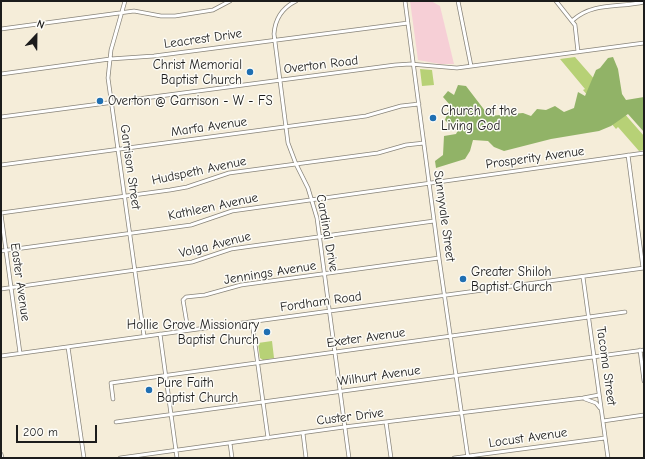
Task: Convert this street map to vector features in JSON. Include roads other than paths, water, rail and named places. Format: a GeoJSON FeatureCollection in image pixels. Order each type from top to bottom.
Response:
{"type":"FeatureCollection","features":[{"type":"Feature","properties":{"kind":"street","name":"Garrison Street"},"geometry":{"type":"LineString","coordinates":[[125,1],[110,59],[108,78],[144,336]]}},
{"type":"Feature","properties":{"kind":"street"},"geometry":{"type":"LineString","coordinates":[[1,29],[134,11],[161,16],[175,16],[213,10],[230,1]]}},
{"type":"Feature","properties":{"kind":"street","name":"Cardinal Drive"},"geometry":{"type":"LineString","coordinates":[[296,1],[288,5],[279,15],[274,27],[275,40],[289,146],[296,164],[306,182],[312,199],[319,237],[348,458]]}},
{"type":"Feature","properties":{"kind":"street","name":"Sunnyvale Street"},"geometry":{"type":"LineString","coordinates":[[405,1],[439,258],[468,457]]}},
{"type":"Feature","properties":{"kind":"street"},"geometry":{"type":"LineString","coordinates":[[458,1],[472,66]]}},
{"type":"Feature","properties":{"kind":"street"},"geometry":{"type":"LineString","coordinates":[[556,1],[573,20],[576,28],[578,52]]}},
{"type":"Feature","properties":{"kind":"street"},"geometry":{"type":"LineString","coordinates":[[573,20],[587,10],[644,2]]}},
{"type":"Feature","properties":{"kind":"street","name":"Leacrest Drive"},"geometry":{"type":"LineString","coordinates":[[1,74],[110,59],[154,56],[408,23]]}},
{"type":"Feature","properties":{"kind":"street","name":"Overton Road"},"geometry":{"type":"LineString","coordinates":[[1,117],[386,66],[414,65],[450,68],[644,43]]}},
{"type":"Feature","properties":{"kind":"street","name":"Marfa Avenue"},"geometry":{"type":"LineString","coordinates":[[1,165],[366,116],[419,104]]}},
{"type":"Feature","properties":{"kind":"street","name":"Hudspeth Avenue"},"geometry":{"type":"LineString","coordinates":[[1,213],[187,187],[229,173],[378,153],[406,145],[424,142]]}},
{"type":"Feature","properties":{"kind":"street","name":"Prosperity Avenue"},"geometry":{"type":"LineString","coordinates":[[429,182],[644,153]]}},
{"type":"Feature","properties":{"kind":"street"},"geometry":{"type":"LineString","coordinates":[[628,155],[644,268]]}},
{"type":"Feature","properties":{"kind":"street","name":"Kathleen Avenue"},"geometry":{"type":"LineString","coordinates":[[1,251],[191,225],[232,211],[393,189],[429,182]]}},
{"type":"Feature","properties":{"kind":"street","name":"Easter Avenue"},"geometry":{"type":"LineString","coordinates":[[1,213],[20,353]]}},
{"type":"Feature","properties":{"kind":"street","name":"Volga Avenue"},"geometry":{"type":"LineString","coordinates":[[1,289],[197,261],[238,248],[434,221]]}},
{"type":"Feature","properties":{"kind":"street","name":"Jennings Avenue"},"geometry":{"type":"LineString","coordinates":[[188,330],[183,300],[186,297],[205,295],[241,285],[439,258]]}},
{"type":"Feature","properties":{"kind":"street","name":"Fordham Road"},"geometry":{"type":"LineString","coordinates":[[1,356],[644,268]]}},
{"type":"Feature","properties":{"kind":"street","name":"Tacoma Street"},"geometry":{"type":"LineString","coordinates":[[583,276],[608,458]]}},
{"type":"Feature","properties":{"kind":"street","name":"Exeter Avenue"},"geometry":{"type":"LineString","coordinates":[[113,399],[111,383],[625,312]]}},
{"type":"Feature","properties":{"kind":"street"},"geometry":{"type":"LineString","coordinates":[[252,322],[268,438]]}},
{"type":"Feature","properties":{"kind":"street"},"geometry":{"type":"LineString","coordinates":[[160,334],[177,458]]}},
{"type":"Feature","properties":{"kind":"street"},"geometry":{"type":"LineString","coordinates":[[68,347],[84,458]]}},
{"type":"Feature","properties":{"kind":"street"},"geometry":{"type":"LineString","coordinates":[[640,350],[644,381]]}},
{"type":"Feature","properties":{"kind":"street","name":"Wilhurt Avenue"},"geometry":{"type":"LineString","coordinates":[[116,422],[644,350]]}},
{"type":"Feature","properties":{"kind":"street","name":"Custer Drive"},"geometry":{"type":"LineString","coordinates":[[120,458],[344,427],[462,414],[599,395]]}},
{"type":"Feature","properties":{"kind":"street"},"geometry":{"type":"LineString","coordinates":[[583,398],[596,404],[602,410]]}},
{"type":"Feature","properties":{"kind":"street"},"geometry":{"type":"LineString","coordinates":[[603,421],[644,415]]}},
{"type":"Feature","properties":{"kind":"street"},"geometry":{"type":"LineString","coordinates":[[386,422],[391,458]]}},
{"type":"Feature","properties":{"kind":"street"},"geometry":{"type":"LineString","coordinates":[[303,433],[306,458]]}},
{"type":"Feature","properties":{"kind":"street","name":"Locust Avenue"},"geometry":{"type":"LineString","coordinates":[[454,458],[605,438]]}},
{"type":"Feature","properties":{"kind":"street"},"geometry":{"type":"LineString","coordinates":[[230,443],[232,458]]}},
{"type":"Feature","properties":{"kind":"street"},"geometry":{"type":"LineString","coordinates":[[1,454],[2,458]]}},
{"type":"Feature","properties":{"kind":"place","name":"Christ Memorial Baptist Church"},"geometry":{"type":"Point","coordinates":[250,72]}},
{"type":"Feature","properties":{"kind":"place","name":"Overton @ Garrison - W - FS"},"geometry":{"type":"Point","coordinates":[100,101]}},
{"type":"Feature","properties":{"kind":"place","name":"Church of the Living God"},"geometry":{"type":"Point","coordinates":[433,118]}},
{"type":"Feature","properties":{"kind":"place","name":"Greater Shiloh Baptist Church"},"geometry":{"type":"Point","coordinates":[463,279]}},
{"type":"Feature","properties":{"kind":"place","name":"Hollie Grove Missionary Baptist Church"},"geometry":{"type":"Point","coordinates":[267,332]}},
{"type":"Feature","properties":{"kind":"place","name":"Pure Faith Baptist Church"},"geometry":{"type":"Point","coordinates":[149,390]}}]}
